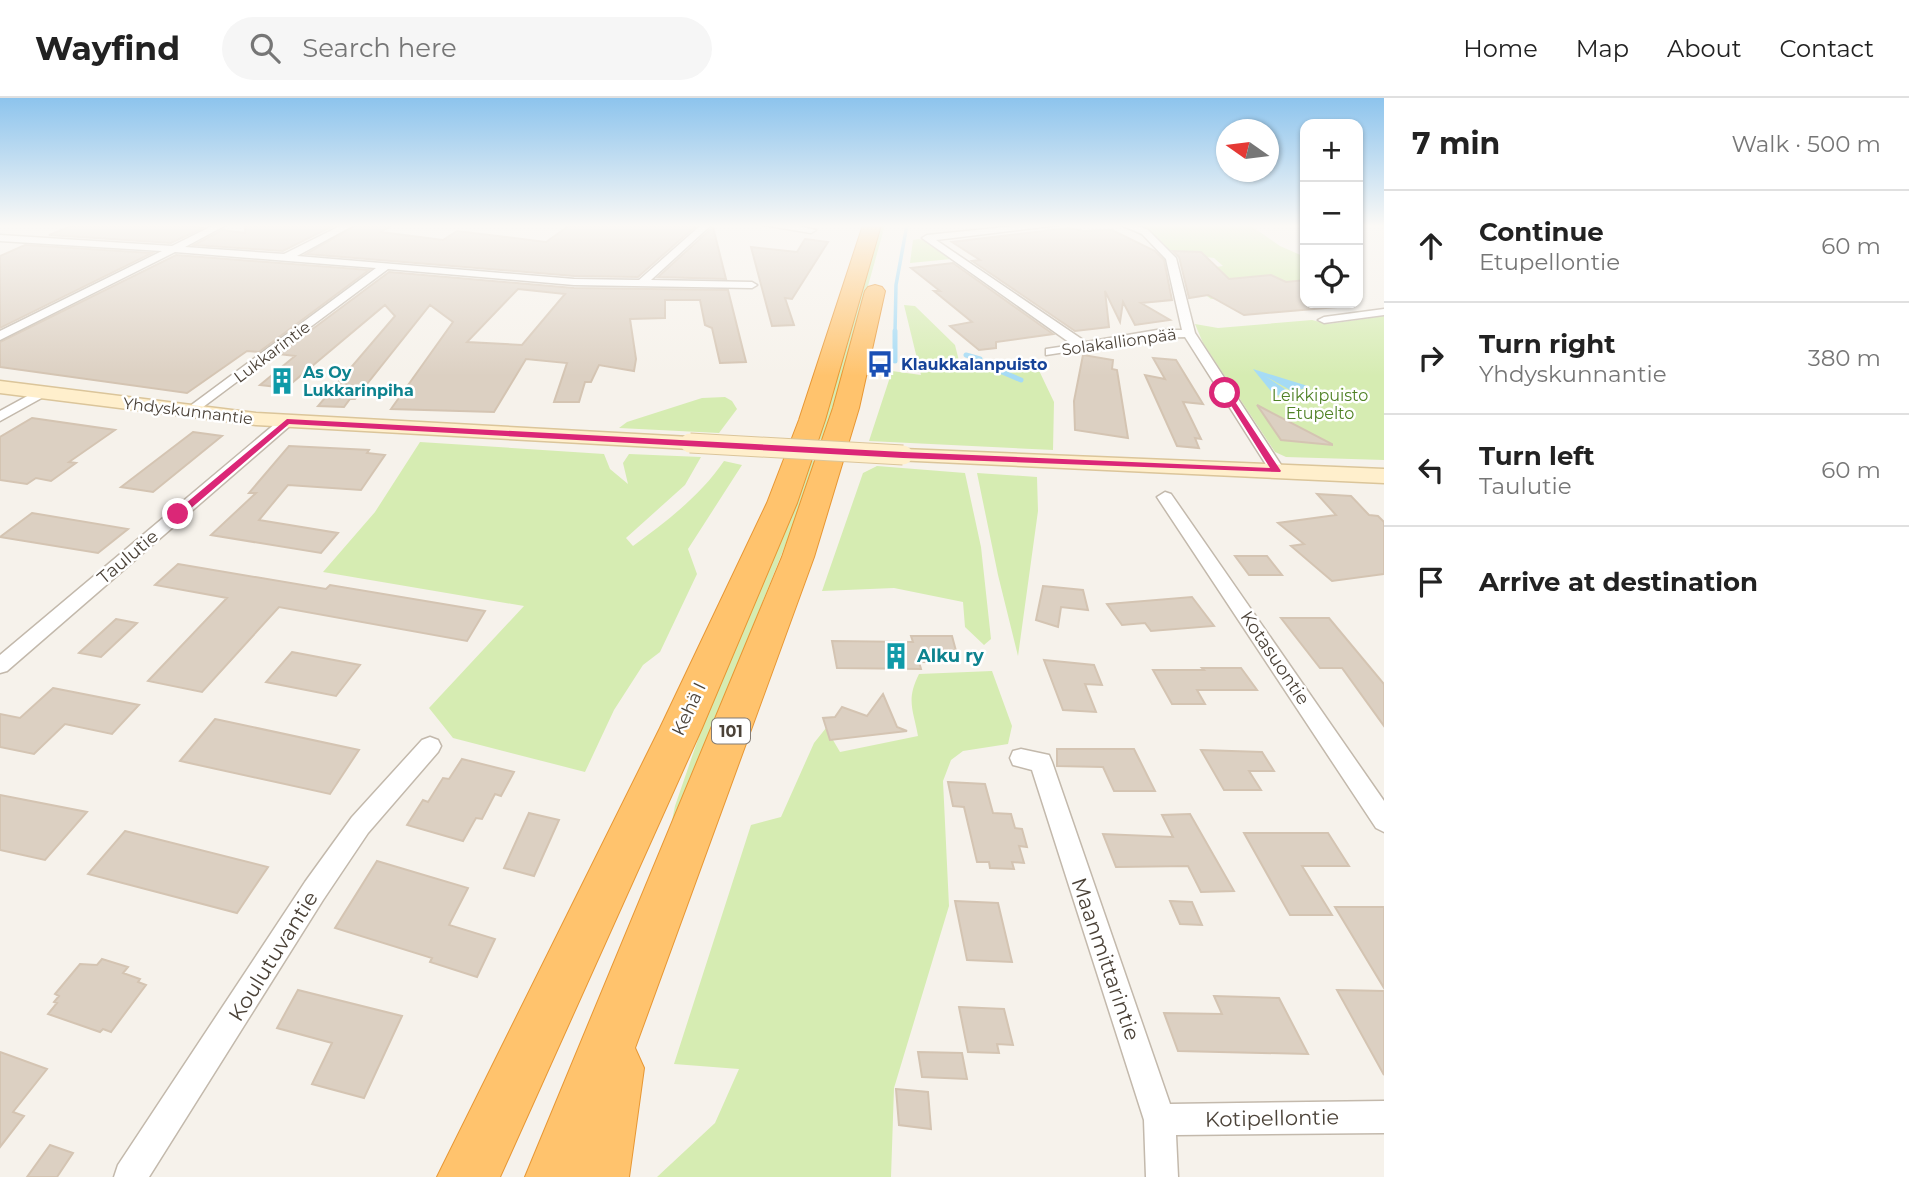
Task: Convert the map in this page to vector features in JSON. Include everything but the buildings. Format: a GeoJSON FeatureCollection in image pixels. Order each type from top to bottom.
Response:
{"type":"FeatureCollection","features":[{"type":"Feature","properties":{"kind":"highway","name":"Kehä I"},"geometry":{"type":"LineString","coordinates":[[468,1177],[681,728],[777,515],[812,420],[857,275]]}},
{"type":"Feature","properties":{"kind":"highway","name":"101"},"geometry":{"type":"LineString","coordinates":[[556,1177],[806,533],[846,408],[894,275]]}},
{"type":"Feature","properties":{"kind":"highway"},"geometry":{"type":"LineString","coordinates":[[598,1177],[626,998]]}},
{"type":"Feature","properties":{"kind":"main road","name":"Yhdyskunnantie"},"geometry":{"type":"LineString","coordinates":[[0,387],[191,412],[287,421],[903,455],[1384,476]]}},
{"type":"Feature","properties":{"kind":"street"},"geometry":{"type":"LineString","coordinates":[[0,336],[120,275]]}},
{"type":"Feature","properties":{"kind":"street","name":"Lukkarintie"},"geometry":{"type":"LineString","coordinates":[[191,412],[373,275]]}},
{"type":"Feature","properties":{"kind":"street"},"geometry":{"type":"LineString","coordinates":[[501,275],[575,282],[752,285]]}},
{"type":"Feature","properties":{"kind":"street"},"geometry":{"type":"LineString","coordinates":[[641,284],[651,275]]}},
{"type":"Feature","properties":{"kind":"street"},"geometry":{"type":"LineString","coordinates":[[977,275],[1083,346]]}},
{"type":"Feature","properties":{"kind":"street"},"geometry":{"type":"LineString","coordinates":[[1175,275],[1189,333],[1277,471]]}},
{"type":"Feature","properties":{"kind":"street"},"geometry":{"type":"LineString","coordinates":[[1324,320],[1384,312]]}},
{"type":"Feature","properties":{"kind":"street","name":"Solakallionpää"},"geometry":{"type":"LineString","coordinates":[[1050,352],[1157,334],[1189,333]]}},
{"type":"Feature","properties":{"kind":"street"},"geometry":{"type":"LineString","coordinates":[[0,417],[42,393]]}},
{"type":"Feature","properties":{"kind":"street","name":"Taulutie"},"geometry":{"type":"LineString","coordinates":[[0,666],[287,421]]}},
{"type":"Feature","properties":{"kind":"street","name":"Kotasuontie"},"geometry":{"type":"LineString","coordinates":[[1165,497],[1384,821]]}},
{"type":"Feature","properties":{"kind":"street","name":"Koulutuvantie"},"geometry":{"type":"LineString","coordinates":[[130,1177],[314,891],[360,825],[430,746]]}},
{"type":"Feature","properties":{"kind":"street","name":"Maanmittarintie"},"geometry":{"type":"LineString","coordinates":[[1021,758],[1041,762],[1160,1120],[1162,1177]]}},
{"type":"Feature","properties":{"kind":"street","name":"Kotipellontie"},"geometry":{"type":"LineString","coordinates":[[1160,1120],[1384,1117]]}},
{"type":"Feature","properties":{"kind":"green space"},"geometry":{"type":"Polygon","coordinates":[[[865,275],[871,275],[825,440],[817,439],[865,275]]]}},
{"type":"Feature","properties":{"kind":"green space"},"geometry":{"type":"Polygon","coordinates":[[[1217,275],[1300,275],[1300,281],[1286,282],[1300,290],[1300,294],[1264,298],[1257,294],[1211,299],[1207,296],[1219,294],[1217,275]]]}},
{"type":"Feature","properties":{"kind":"green space"},"geometry":{"type":"Polygon","coordinates":[[[904,305],[915,306],[955,345],[959,361],[974,371],[989,364],[1034,360],[1054,402],[1053,450],[869,441],[892,371],[921,375],[904,305]]]}},
{"type":"Feature","properties":{"kind":"green space","name":"Leikkipuisto Etupelto"},"geometry":{"type":"Polygon","coordinates":[[[1384,316],[1384,460],[1286,457],[1275,452],[1203,343],[1195,324],[1218,328],[1312,320],[1328,324],[1384,316]]]}},
{"type":"Feature","properties":{"kind":"green space"},"geometry":{"type":"Polygon","coordinates":[[[725,397],[732,401],[737,409],[719,433],[619,428],[627,422],[702,398],[725,397]]]}},
{"type":"Feature","properties":{"kind":"green space"},"geometry":{"type":"Polygon","coordinates":[[[420,442],[604,454],[610,469],[628,484],[623,463],[629,454],[701,457],[685,485],[626,538],[633,546],[694,497],[724,461],[742,465],[688,549],[697,574],[660,652],[643,665],[614,710],[585,772],[453,738],[429,708],[524,606],[323,572],[375,512],[420,442]]]}},
{"type":"Feature","properties":{"kind":"green space"},"geometry":{"type":"Polygon","coordinates":[[[809,461],[817,461],[801,506],[669,835],[675,806],[705,719],[809,461]]]}},
{"type":"Feature","properties":{"kind":"green space"},"geometry":{"type":"Polygon","coordinates":[[[877,466],[965,473],[981,547],[991,639],[984,645],[965,627],[963,602],[894,588],[822,591],[863,473],[877,466]]]}},
{"type":"Feature","properties":{"kind":"green space"},"geometry":{"type":"Polygon","coordinates":[[[977,473],[1037,477],[1038,511],[1018,656],[998,575],[977,473]]]}},
{"type":"Feature","properties":{"kind":"green space"},"geometry":{"type":"Polygon","coordinates":[[[992,671],[1012,726],[1008,744],[963,751],[951,760],[943,781],[949,906],[894,1088],[891,1177],[657,1177],[715,1123],[739,1069],[674,1064],[751,825],[781,817],[814,743],[826,728],[840,752],[918,736],[912,698],[919,674],[992,671]]]}},
{"type":"Feature","properties":{"kind":"water"},"geometry":{"type":"Polygon","coordinates":[[[1253,369],[1311,387],[1292,391],[1265,376],[1297,397],[1274,395],[1253,369]]]}},
{"type":"Feature","properties":{"kind":"waterway"},"geometry":{"type":"LineString","coordinates":[[895,333],[898,275]]}},
{"type":"Feature","properties":{"kind":"waterway"},"geometry":{"type":"LineString","coordinates":[[895,333],[895,361]]}},
{"type":"Feature","properties":{"kind":"waterway"},"geometry":{"type":"LineString","coordinates":[[966,355],[980,359]]}},
{"type":"Feature","properties":{"kind":"waterway"},"geometry":{"type":"LineString","coordinates":[[993,368],[1021,380]]}},
{"type":"Feature","properties":{"kind":"place","name":"Klaukkalanpuisto"},"geometry":{"type":"Point","coordinates":[880,364]}},
{"type":"Feature","properties":{"kind":"place","name":"As Oy Lukkarinpiha"},"geometry":{"type":"Point","coordinates":[282,381]}},
{"type":"Feature","properties":{"kind":"place","name":"Alku ry"},"geometry":{"type":"Point","coordinates":[896,656]}},
{"type":"Feature","properties":{"kind":"route"},"geometry":{"type":"LineString","coordinates":[[178,514],[287,421],[903,455],[1277,471],[1225,393]]}}]}
